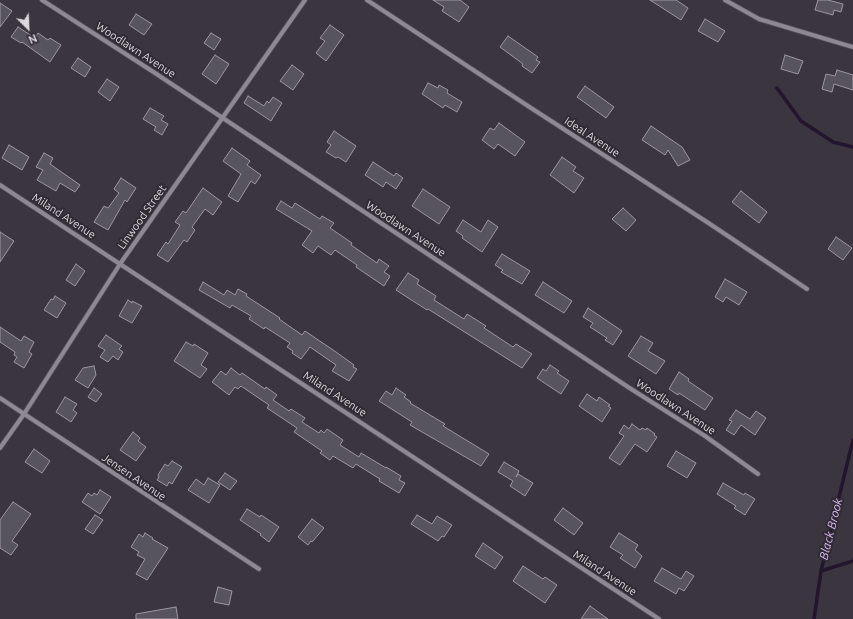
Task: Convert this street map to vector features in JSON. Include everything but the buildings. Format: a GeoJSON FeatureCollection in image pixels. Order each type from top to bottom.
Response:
{"type":"FeatureCollection","features":[{"type":"Feature","properties":{"kind":"street","name":"Woodlawn Avenue"},"geometry":{"type":"LineString","coordinates":[[42,0],[155,73],[628,387],[705,436],[758,474]]}},
{"type":"Feature","properties":{"kind":"street","name":"Linwood Street"},"geometry":{"type":"LineString","coordinates":[[0,448],[24,414],[120,264],[304,0]]}},
{"type":"Feature","properties":{"kind":"street","name":"Ideal Avenue"},"geometry":{"type":"LineString","coordinates":[[367,0],[807,289]]}},
{"type":"Feature","properties":{"kind":"street"},"geometry":{"type":"LineString","coordinates":[[725,0],[759,19],[853,48]]}},
{"type":"Feature","properties":{"kind":"street","name":"Miland Avenue"},"geometry":{"type":"LineString","coordinates":[[0,185],[659,619]]}},
{"type":"Feature","properties":{"kind":"street","name":"Jensen Avenue"},"geometry":{"type":"LineString","coordinates":[[0,398],[170,512],[259,569]]}},
{"type":"Feature","properties":{"kind":"waterway","name":"Black Brook"},"geometry":{"type":"LineString","coordinates":[[777,88],[801,121],[833,142],[853,147]]}},
{"type":"Feature","properties":{"kind":"waterway","name":"Black Brook"},"geometry":{"type":"LineString","coordinates":[[814,619],[821,571],[853,440]]}},
{"type":"Feature","properties":{"kind":"waterway"},"geometry":{"type":"LineString","coordinates":[[821,571],[853,561]]}}]}
